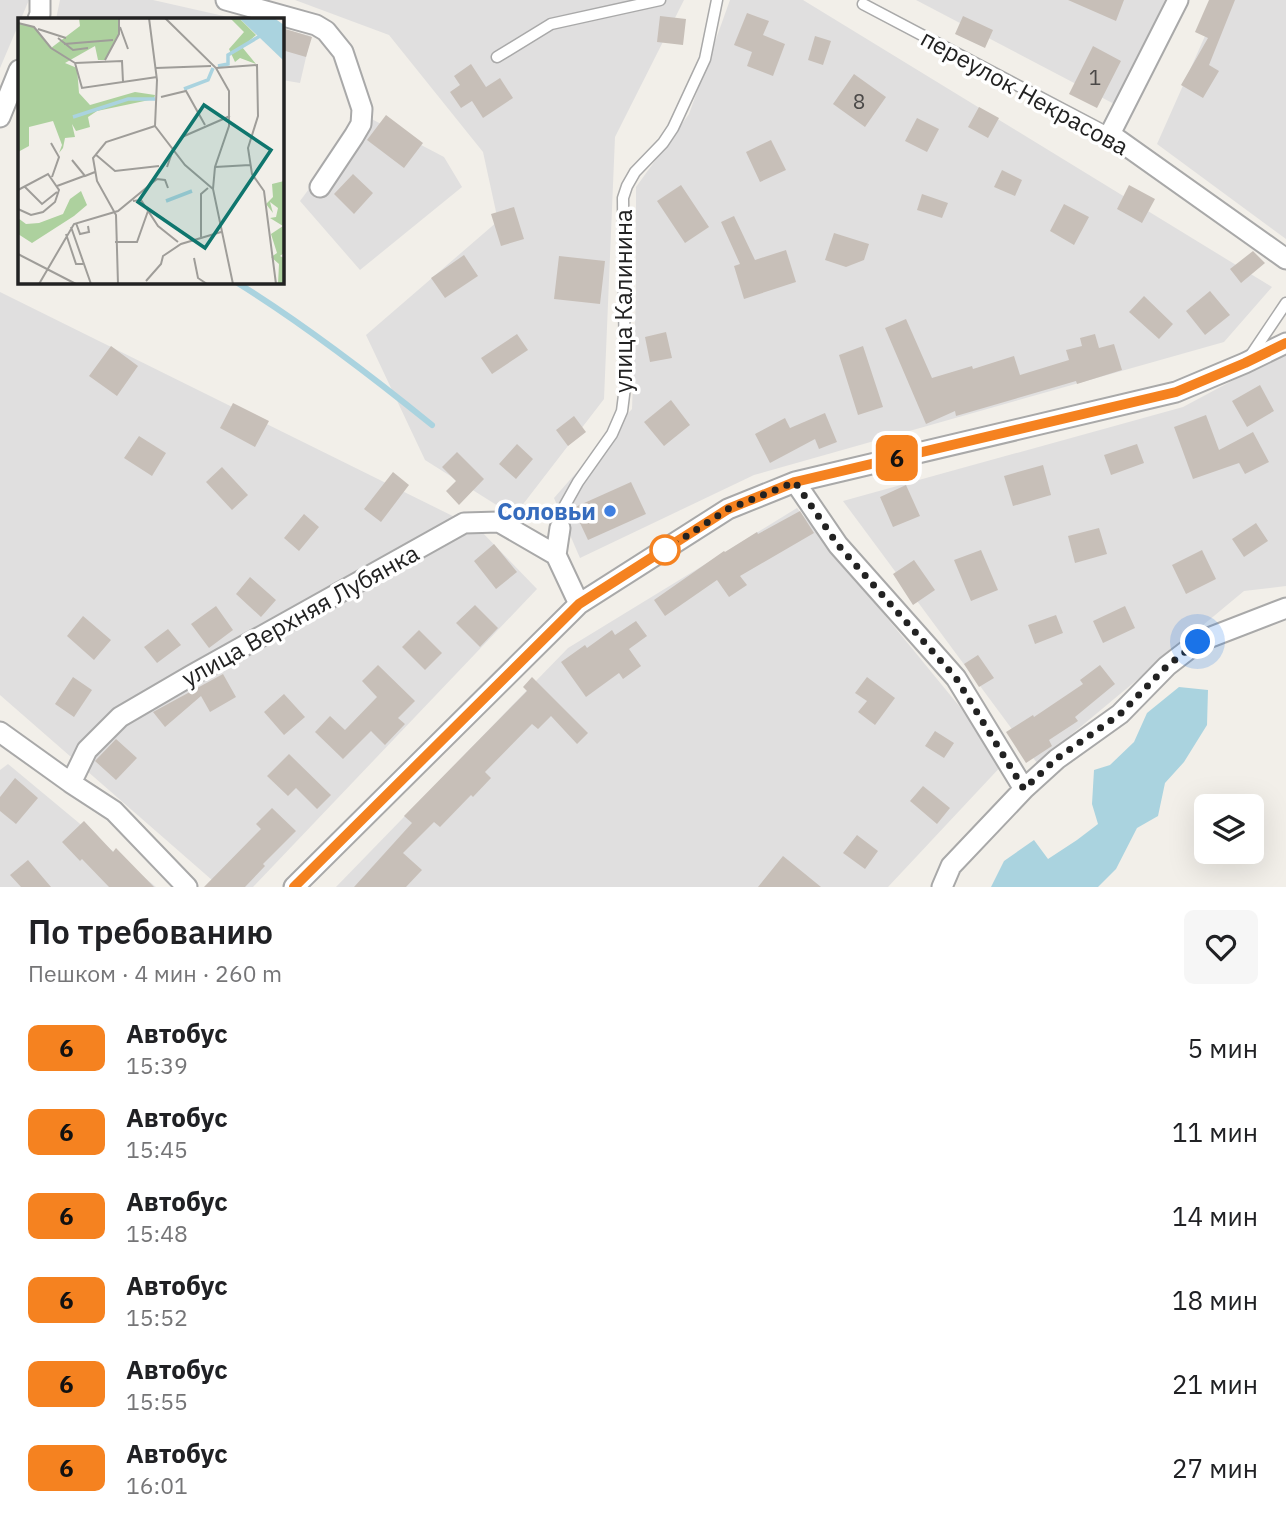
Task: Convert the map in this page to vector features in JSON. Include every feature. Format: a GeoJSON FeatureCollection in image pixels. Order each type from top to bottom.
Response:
{"type":"FeatureCollection","features":[{"type":"Feature","properties":{"kind":"street"},"geometry":{"type":"LineString","coordinates":[[38,18],[40,0]]}},
{"type":"Feature","properties":{"kind":"street"},"geometry":{"type":"LineString","coordinates":[[226,0],[316,25],[327,31],[343,52],[362,109],[361,124],[320,187]]}},
{"type":"Feature","properties":{"kind":"street"},"geometry":{"type":"LineString","coordinates":[[1110,134],[1178,0]]}},
{"type":"Feature","properties":{"kind":"street"},"geometry":{"type":"LineString","coordinates":[[0,117],[18,72]]}},
{"type":"Feature","properties":{"kind":"street","name":"переулок Некрасова"},"geometry":{"type":"LineString","coordinates":[[1110,134],[1286,259]]}},
{"type":"Feature","properties":{"kind":"street"},"geometry":{"type":"LineString","coordinates":[[294,887],[579,604],[728,509],[795,482],[1176,392],[1286,343]]}},
{"type":"Feature","properties":{"kind":"street"},"geometry":{"type":"LineString","coordinates":[[795,482],[838,545],[956,678],[1024,789]]}},
{"type":"Feature","properties":{"kind":"street","name":"улица Верхняя Лубянка"},"geometry":{"type":"LineString","coordinates":[[71,783],[87,750],[120,717],[464,523],[499,522],[556,555]]}},
{"type":"Feature","properties":{"kind":"street","name":"улица Калинина"},"geometry":{"type":"LineString","coordinates":[[556,555],[560,528]]}},
{"type":"Feature","properties":{"kind":"street"},"geometry":{"type":"LineString","coordinates":[[556,555],[579,604]]}},
{"type":"Feature","properties":{"kind":"street"},"geometry":{"type":"LineString","coordinates":[[942,887],[951,866],[1024,789],[1056,759],[1120,714],[1167,666],[1198,642],[1286,608]]}},
{"type":"Feature","properties":{"kind":"street"},"geometry":{"type":"LineString","coordinates":[[0,732],[114,811],[187,887]]}},
{"type":"Feature","properties":{"kind":"lane"},"geometry":{"type":"LineString","coordinates":[[497,57],[551,24],[660,0]]}},
{"type":"Feature","properties":{"kind":"lane","name":"улица Калинина"},"geometry":{"type":"LineString","coordinates":[[560,528],[564,507],[612,434],[622,411],[625,387],[623,198],[635,172],[663,143],[673,128],[705,59],[717,0]]}},
{"type":"Feature","properties":{"kind":"lane","name":"переулок Некрасова"},"geometry":{"type":"LineString","coordinates":[[863,4],[1110,134]]}},
{"type":"Feature","properties":{"kind":"lane"},"geometry":{"type":"LineString","coordinates":[[1245,363],[1286,303]]}},
{"type":"Feature","properties":{"kind":"shaded area"},"geometry":{"type":"Polygon","coordinates":[[[0,0],[29,0],[21,18],[18,18],[18,26],[0,68],[0,0]]]}},
{"type":"Feature","properties":{"kind":"shaded area"},"geometry":{"type":"Polygon","coordinates":[[[60,0],[153,0],[233,18],[56,18],[60,0]]]}},
{"type":"Feature","properties":{"kind":"shaded area"},"geometry":{"type":"Polygon","coordinates":[[[295,0],[684,0],[615,137],[604,399],[514,516],[425,460],[366,335],[498,221],[483,152],[389,35],[295,0]]]}},
{"type":"Feature","properties":{"kind":"shaded area"},"geometry":{"type":"Polygon","coordinates":[[[730,0],[803,0],[1272,287],[1224,342],[754,475],[580,558],[554,498],[632,409],[636,187],[689,114],[730,0]]]}},
{"type":"Feature","properties":{"kind":"shaded area"},"geometry":{"type":"Polygon","coordinates":[[[916,0],[1170,0],[1118,106],[916,0]]]}},
{"type":"Feature","properties":{"kind":"shaded area"},"geometry":{"type":"Polygon","coordinates":[[[1221,0],[1286,0],[1286,239],[1157,144],[1221,0]]]}},
{"type":"Feature","properties":{"kind":"shaded area"},"geometry":{"type":"Polygon","coordinates":[[[284,29],[311,36],[300,83],[284,80],[284,29]]]}},
{"type":"Feature","properties":{"kind":"shaded area"},"geometry":{"type":"Polygon","coordinates":[[[364,115],[444,157],[462,187],[360,270],[300,201],[364,115]]]}},
{"type":"Feature","properties":{"kind":"shaded area"},"geometry":{"type":"Polygon","coordinates":[[[0,292],[479,529],[537,589],[253,887],[220,887],[0,695],[0,292]]]}},
{"type":"Feature","properties":{"kind":"shaded area"},"geometry":{"type":"Polygon","coordinates":[[[1286,352],[1286,586],[1244,591],[1037,763],[843,501],[1183,407],[1286,352]]]}},
{"type":"Feature","properties":{"kind":"shaded area"},"geometry":{"type":"Polygon","coordinates":[[[797,508],[1005,762],[888,887],[336,887],[568,648],[797,508]]]}},
{"type":"Feature","properties":{"kind":"shaded area"},"geometry":{"type":"Polygon","coordinates":[[[8,764],[156,887],[0,887],[0,770],[8,764]]]}},
{"type":"Feature","properties":{"kind":"water"},"geometry":{"type":"Polygon","coordinates":[[[1179,687],[1208,690],[1207,725],[1184,762],[1165,783],[1158,816],[1137,828],[1116,869],[1098,887],[991,887],[1004,861],[1034,840],[1048,859],[1098,824],[1092,804],[1094,770],[1110,765],[1134,742],[1147,713],[1179,687]]]}},
{"type":"Feature","properties":{"kind":"building"},"geometry":{"type":"Polygon","coordinates":[[[1068,0],[1124,0],[1116,21],[1068,0]]]}},
{"type":"Feature","properties":{"kind":"building"},"geometry":{"type":"Polygon","coordinates":[[[1209,0],[1235,0],[1209,65],[1219,71],[1203,98],[1181,85],[1208,38],[1195,32],[1209,0]]]}},
{"type":"Feature","properties":{"kind":"building"},"geometry":{"type":"Polygon","coordinates":[[[747,13],[769,21],[763,35],[785,44],[773,76],[747,66],[752,52],[734,45],[747,13]]]}},
{"type":"Feature","properties":{"kind":"building"},"geometry":{"type":"Polygon","coordinates":[[[660,16],[686,19],[683,45],[657,42],[660,16]]]}},
{"type":"Feature","properties":{"kind":"building"},"geometry":{"type":"Polygon","coordinates":[[[963,16],[993,30],[985,48],[955,34],[963,16]]]}},
{"type":"Feature","properties":{"kind":"building"},"geometry":{"type":"Polygon","coordinates":[[[284,29],[312,37],[306,57],[284,51],[284,29]]]}},
{"type":"Feature","properties":{"kind":"building"},"geometry":{"type":"Polygon","coordinates":[[[815,36],[831,41],[823,65],[808,60],[815,36]]]}},
{"type":"Feature","properties":{"kind":"building"},"geometry":{"type":"Polygon","coordinates":[[[1093,46],[1121,61],[1097,108],[1069,94],[1093,46]]]}},
{"type":"Feature","properties":{"kind":"building"},"geometry":{"type":"Polygon","coordinates":[[[471,64],[486,87],[500,78],[513,98],[483,118],[472,101],[461,108],[450,92],[460,85],[454,76],[471,64]]]}},
{"type":"Feature","properties":{"kind":"building"},"geometry":{"type":"Polygon","coordinates":[[[854,74],[886,97],[865,127],[833,104],[854,74]]]}},
{"type":"Feature","properties":{"kind":"building"},"geometry":{"type":"Polygon","coordinates":[[[979,107],[999,118],[988,138],[968,127],[979,107]]]}},
{"type":"Feature","properties":{"kind":"building"},"geometry":{"type":"Polygon","coordinates":[[[386,115],[423,143],[404,168],[367,140],[386,115]]]}},
{"type":"Feature","properties":{"kind":"building"},"geometry":{"type":"Polygon","coordinates":[[[917,118],[939,129],[927,152],[905,141],[917,118]]]}},
{"type":"Feature","properties":{"kind":"building"},"geometry":{"type":"Polygon","coordinates":[[[771,140],[786,170],[760,182],[746,152],[771,140]]]}},
{"type":"Feature","properties":{"kind":"building"},"geometry":{"type":"Polygon","coordinates":[[[1002,170],[1022,180],[1015,196],[994,187],[1002,170]]]}},
{"type":"Feature","properties":{"kind":"building"},"geometry":{"type":"Polygon","coordinates":[[[353,174],[373,193],[354,214],[334,194],[353,174]]]}},
{"type":"Feature","properties":{"kind":"building"},"geometry":{"type":"Polygon","coordinates":[[[681,185],[709,227],[685,243],[657,201],[681,185]]]}},
{"type":"Feature","properties":{"kind":"building"},"geometry":{"type":"Polygon","coordinates":[[[1129,185],[1155,199],[1142,223],[1117,209],[1129,185]]]}},
{"type":"Feature","properties":{"kind":"building"},"geometry":{"type":"Polygon","coordinates":[[[922,194],[948,203],[942,218],[917,210],[922,194]]]}},
{"type":"Feature","properties":{"kind":"building"},"geometry":{"type":"Polygon","coordinates":[[[1064,204],[1089,217],[1074,245],[1050,231],[1064,204]]]}},
{"type":"Feature","properties":{"kind":"building"},"geometry":{"type":"Polygon","coordinates":[[[514,207],[524,239],[501,246],[491,214],[514,207]]]}},
{"type":"Feature","properties":{"kind":"building"},"geometry":{"type":"Polygon","coordinates":[[[734,216],[755,260],[786,250],[796,282],[744,299],[734,266],[740,264],[721,222],[734,216]]]}},
{"type":"Feature","properties":{"kind":"building"},"geometry":{"type":"Polygon","coordinates":[[[834,233],[869,244],[864,260],[846,267],[825,260],[834,233]]]}},
{"type":"Feature","properties":{"kind":"building"},"geometry":{"type":"Polygon","coordinates":[[[1253,251],[1265,263],[1241,283],[1230,269],[1253,251]]]}},
{"type":"Feature","properties":{"kind":"building"},"geometry":{"type":"Polygon","coordinates":[[[464,255],[478,276],[445,298],[431,278],[464,255]]]}},
{"type":"Feature","properties":{"kind":"building"},"geometry":{"type":"Polygon","coordinates":[[[559,256],[605,261],[600,304],[554,299],[559,256]]]}},
{"type":"Feature","properties":{"kind":"building"},"geometry":{"type":"Polygon","coordinates":[[[1210,291],[1230,315],[1205,335],[1186,311],[1210,291]]]}},
{"type":"Feature","properties":{"kind":"building"},"geometry":{"type":"Polygon","coordinates":[[[1144,296],[1173,324],[1159,339],[1129,312],[1144,296]]]}},
{"type":"Feature","properties":{"kind":"building"},"geometry":{"type":"Polygon","coordinates":[[[906,319],[932,378],[1014,356],[1020,375],[1069,360],[1066,350],[1082,346],[1080,338],[1095,334],[1099,348],[1114,344],[1122,370],[956,416],[955,411],[926,424],[885,328],[906,319]]]}},
{"type":"Feature","properties":{"kind":"building"},"geometry":{"type":"Polygon","coordinates":[[[666,332],[672,358],[650,362],[645,337],[666,332]]]}},
{"type":"Feature","properties":{"kind":"building"},"geometry":{"type":"Polygon","coordinates":[[[517,334],[528,350],[492,374],[481,358],[517,334]]]}},
{"type":"Feature","properties":{"kind":"building"},"geometry":{"type":"Polygon","coordinates":[[[111,346],[138,366],[117,396],[89,376],[111,346]]]}},
{"type":"Feature","properties":{"kind":"building"},"geometry":{"type":"Polygon","coordinates":[[[863,346],[883,407],[858,415],[839,355],[863,346]]]}},
{"type":"Feature","properties":{"kind":"building"},"geometry":{"type":"Polygon","coordinates":[[[1260,385],[1274,411],[1247,427],[1232,401],[1260,385]]]}},
{"type":"Feature","properties":{"kind":"building"},"geometry":{"type":"Polygon","coordinates":[[[671,400],[690,425],[664,446],[644,422],[671,400]]]}},
{"type":"Feature","properties":{"kind":"building"},"geometry":{"type":"Polygon","coordinates":[[[233,403],[269,421],[255,447],[220,428],[233,403]]]}},
{"type":"Feature","properties":{"kind":"building"},"geometry":{"type":"Polygon","coordinates":[[[825,413],[837,442],[819,449],[815,439],[770,463],[755,434],[785,418],[790,428],[825,413]]]}},
{"type":"Feature","properties":{"kind":"building"},"geometry":{"type":"Polygon","coordinates":[[[1206,415],[1219,450],[1253,432],[1269,462],[1245,474],[1239,463],[1193,479],[1174,427],[1206,415]]]}},
{"type":"Feature","properties":{"kind":"building"},"geometry":{"type":"Polygon","coordinates":[[[574,416],[586,432],[568,446],[556,430],[574,416]]]}},
{"type":"Feature","properties":{"kind":"building"},"geometry":{"type":"Polygon","coordinates":[[[139,436],[166,453],[152,476],[124,458],[139,436]]]}},
{"type":"Feature","properties":{"kind":"building"},"geometry":{"type":"Polygon","coordinates":[[[517,444],[533,459],[516,479],[499,464],[517,444]]]}},
{"type":"Feature","properties":{"kind":"building"},"geometry":{"type":"Polygon","coordinates":[[[1137,444],[1144,463],[1111,475],[1104,455],[1137,444]]]}},
{"type":"Feature","properties":{"kind":"building"},"geometry":{"type":"Polygon","coordinates":[[[457,452],[484,479],[459,505],[446,491],[456,481],[442,467],[457,452]]]}},
{"type":"Feature","properties":{"kind":"building"},"geometry":{"type":"Polygon","coordinates":[[[1043,465],[1051,495],[1013,506],[1004,476],[1043,465]]]}},
{"type":"Feature","properties":{"kind":"building"},"geometry":{"type":"Polygon","coordinates":[[[222,467],[248,495],[232,510],[206,482],[222,467]]]}},
{"type":"Feature","properties":{"kind":"building"},"geometry":{"type":"Polygon","coordinates":[[[393,472],[409,485],[381,522],[364,509],[393,472]]]}},
{"type":"Feature","properties":{"kind":"building","name":"Соловьи"},"geometry":{"type":"Polygon","coordinates":[[[631,482],[646,514],[588,540],[573,508],[631,482]]]}},
{"type":"Feature","properties":{"kind":"building"},"geometry":{"type":"Polygon","coordinates":[[[906,485],[920,516],[893,527],[880,497],[906,485]]]}},
{"type":"Feature","properties":{"kind":"building"},"geometry":{"type":"Polygon","coordinates":[[[800,511],[814,533],[740,576],[747,585],[729,597],[717,580],[665,616],[654,600],[724,551],[800,511]]]}},
{"type":"Feature","properties":{"kind":"building"},"geometry":{"type":"Polygon","coordinates":[[[304,514],[319,527],[299,551],[284,538],[304,514]]]}},
{"type":"Feature","properties":{"kind":"building"},"geometry":{"type":"Polygon","coordinates":[[[1256,523],[1268,541],[1244,557],[1232,539],[1256,523]]]}},
{"type":"Feature","properties":{"kind":"building"},"geometry":{"type":"Polygon","coordinates":[[[1099,528],[1107,554],[1075,563],[1068,536],[1099,528]]]}},
{"type":"Feature","properties":{"kind":"building"},"geometry":{"type":"Polygon","coordinates":[[[494,544],[517,572],[496,589],[474,561],[494,544]]]}},
{"type":"Feature","properties":{"kind":"building"},"geometry":{"type":"Polygon","coordinates":[[[981,550],[998,590],[971,601],[954,560],[981,550]]]}},
{"type":"Feature","properties":{"kind":"building"},"geometry":{"type":"Polygon","coordinates":[[[1202,550],[1216,579],[1186,594],[1172,565],[1202,550]]]}},
{"type":"Feature","properties":{"kind":"building"},"geometry":{"type":"Polygon","coordinates":[[[914,560],[935,590],[913,605],[893,574],[914,560]]]}},
{"type":"Feature","properties":{"kind":"building"},"geometry":{"type":"Polygon","coordinates":[[[250,577],[276,600],[261,617],[236,594],[250,577]]]}},
{"type":"Feature","properties":{"kind":"building"},"geometry":{"type":"Polygon","coordinates":[[[475,605],[498,628],[480,647],[456,623],[475,605]]]}},
{"type":"Feature","properties":{"kind":"building"},"geometry":{"type":"Polygon","coordinates":[[[216,606],[233,630],[209,648],[191,624],[216,606]]]}},
{"type":"Feature","properties":{"kind":"building"},"geometry":{"type":"Polygon","coordinates":[[[1125,606],[1135,628],[1103,643],[1093,621],[1125,606]]]}},
{"type":"Feature","properties":{"kind":"building"},"geometry":{"type":"Polygon","coordinates":[[[1056,615],[1063,633],[1035,644],[1028,625],[1056,615]]]}},
{"type":"Feature","properties":{"kind":"building"},"geometry":{"type":"Polygon","coordinates":[[[83,616],[111,640],[94,660],[67,636],[83,616]]]}},
{"type":"Feature","properties":{"kind":"building"},"geometry":{"type":"Polygon","coordinates":[[[636,621],[647,636],[629,649],[641,666],[623,679],[619,673],[586,697],[561,662],[612,630],[615,635],[636,621]]]}},
{"type":"Feature","properties":{"kind":"building"},"geometry":{"type":"Polygon","coordinates":[[[168,629],[181,645],[157,663],[144,647],[168,629]]]}},
{"type":"Feature","properties":{"kind":"building"},"geometry":{"type":"Polygon","coordinates":[[[419,630],[442,653],[425,670],[402,647],[419,630]]]}},
{"type":"Feature","properties":{"kind":"building"},"geometry":{"type":"Polygon","coordinates":[[[978,655],[994,678],[979,687],[964,664],[978,655]]]}},
{"type":"Feature","properties":{"kind":"building"},"geometry":{"type":"Polygon","coordinates":[[[378,665],[415,701],[398,718],[405,724],[385,745],[371,731],[343,759],[315,732],[330,716],[345,730],[377,697],[362,681],[378,665]]]}},
{"type":"Feature","properties":{"kind":"building"},"geometry":{"type":"Polygon","coordinates":[[[1100,665],[1115,684],[1075,717],[1078,721],[1049,740],[1052,746],[1026,763],[1006,732],[1083,684],[1080,680],[1100,665]]]}},
{"type":"Feature","properties":{"kind":"building"},"geometry":{"type":"Polygon","coordinates":[[[223,674],[236,697],[210,712],[201,696],[165,727],[153,712],[223,674]]]}},
{"type":"Feature","properties":{"kind":"building"},"geometry":{"type":"Polygon","coordinates":[[[73,677],[92,690],[74,717],[55,704],[73,677]]]}},
{"type":"Feature","properties":{"kind":"building"},"geometry":{"type":"Polygon","coordinates":[[[532,677],[588,733],[577,744],[551,716],[538,729],[532,724],[485,772],[491,778],[473,797],[471,795],[440,827],[434,822],[403,853],[422,870],[406,887],[354,887],[412,823],[404,816],[527,691],[523,687],[532,677]]]}},
{"type":"Feature","properties":{"kind":"building"},"geometry":{"type":"Polygon","coordinates":[[[867,677],[895,698],[875,725],[858,712],[867,701],[855,693],[867,677]]]}},
{"type":"Feature","properties":{"kind":"building"},"geometry":{"type":"Polygon","coordinates":[[[284,694],[305,717],[284,735],[264,712],[284,694]]]}},
{"type":"Feature","properties":{"kind":"building"},"geometry":{"type":"Polygon","coordinates":[[[935,731],[954,743],[944,758],[925,746],[935,731]]]}},
{"type":"Feature","properties":{"kind":"building"},"geometry":{"type":"Polygon","coordinates":[[[116,739],[137,758],[116,780],[95,761],[116,739]]]}},
{"type":"Feature","properties":{"kind":"building"},"geometry":{"type":"Polygon","coordinates":[[[289,754],[331,795],[317,809],[296,788],[288,796],[267,776],[289,754]]]}},
{"type":"Feature","properties":{"kind":"building"},"geometry":{"type":"Polygon","coordinates":[[[15,778],[38,798],[16,824],[0,811],[0,797],[15,778]]]}},
{"type":"Feature","properties":{"kind":"building"},"geometry":{"type":"Polygon","coordinates":[[[923,786],[950,808],[937,824],[910,801],[923,786]]]}},
{"type":"Feature","properties":{"kind":"building"},"geometry":{"type":"Polygon","coordinates":[[[272,808],[296,831],[263,864],[265,866],[245,887],[204,887],[261,829],[256,824],[272,808]]]}},
{"type":"Feature","properties":{"kind":"building"},"geometry":{"type":"Polygon","coordinates":[[[84,821],[113,852],[116,848],[154,887],[109,887],[82,859],[80,861],[62,842],[84,821]]]}},
{"type":"Feature","properties":{"kind":"building"},"geometry":{"type":"Polygon","coordinates":[[[857,835],[878,851],[865,869],[843,853],[857,835]]]}},
{"type":"Feature","properties":{"kind":"building"},"geometry":{"type":"Polygon","coordinates":[[[783,856],[821,887],[758,887],[783,856]]]}},
{"type":"Feature","properties":{"kind":"building"},"geometry":{"type":"Polygon","coordinates":[[[28,860],[51,887],[21,887],[10,875],[28,860]]]}},
{"type":"Feature","properties":{"kind":"waterway"},"geometry":{"type":"LineString","coordinates":[[239,284],[336,350],[432,425]]}},
{"type":"Feature","properties":{"kind":"bus line","name":"6"},"geometry":{"type":"LineString","coordinates":[[294,887],[579,604],[728,509],[795,482],[1176,392],[1286,343]]}},
{"type":"Feature","properties":{"kind":"place","name":"Соловьи"},"geometry":{"type":"Point","coordinates":[610,511]}},
{"type":"Feature","properties":{"kind":"route"},"geometry":{"type":"LineString","coordinates":[[665,550],[728,509],[795,482],[838,545],[956,678],[1024,789],[1056,759],[1120,714],[1167,666],[1198,642]]}}]}
